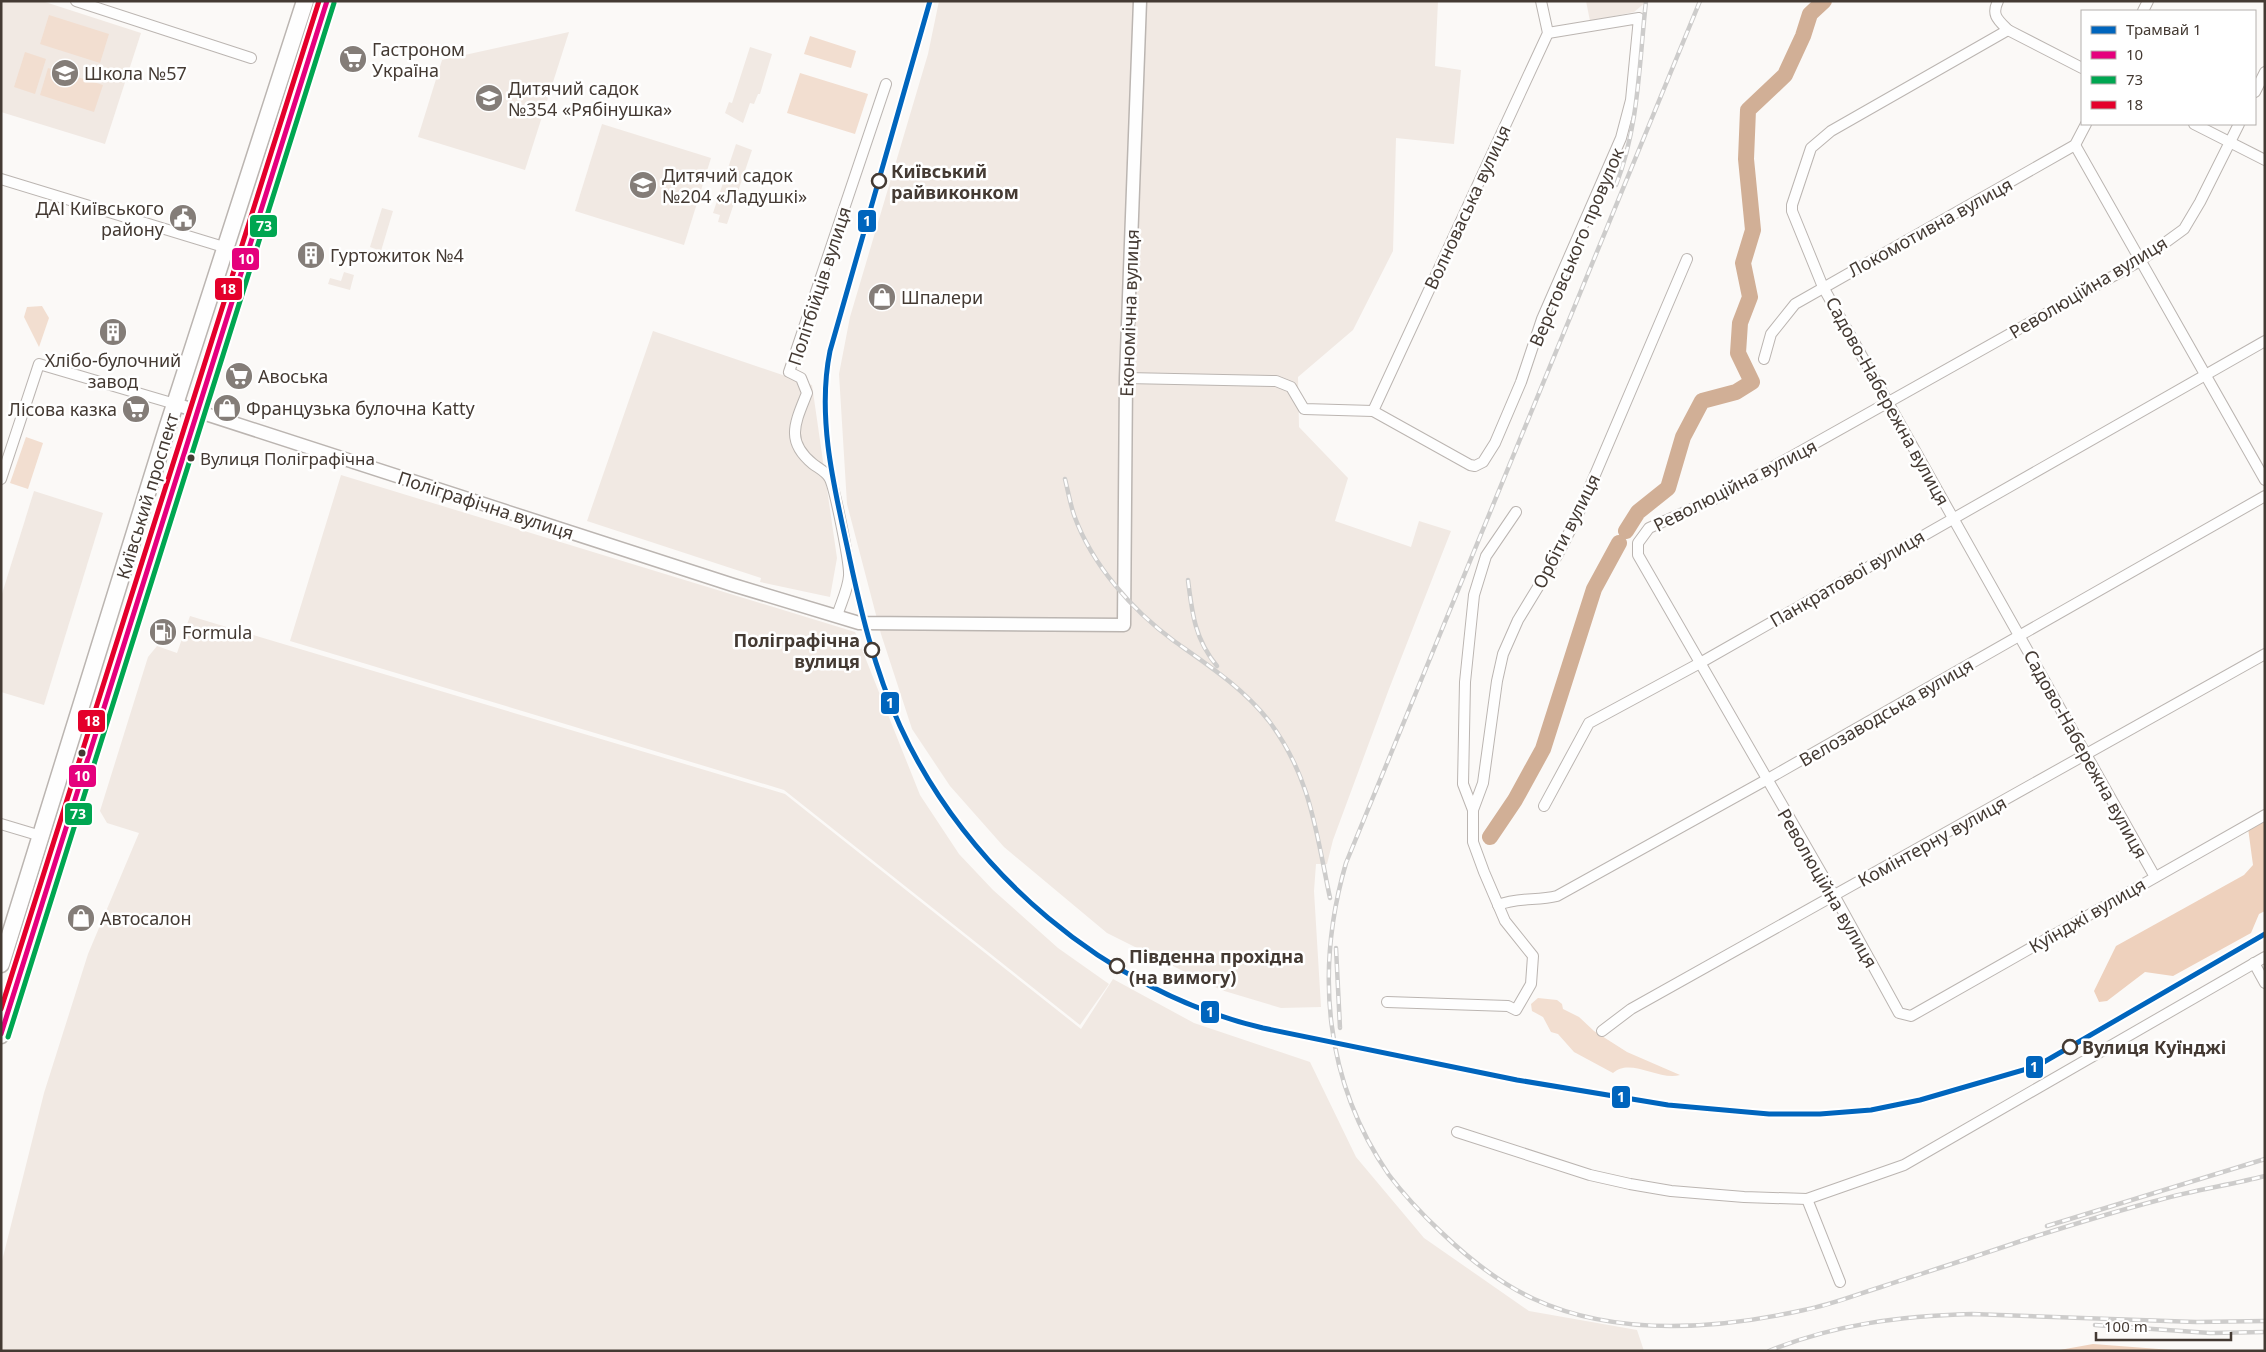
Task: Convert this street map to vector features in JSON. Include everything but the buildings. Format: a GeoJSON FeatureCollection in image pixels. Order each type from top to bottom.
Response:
{"type":"FeatureCollection","features":[{"type":"Feature","properties":{"kind":"main road","name":"Київський проспект"},"geometry":{"type":"LineString","coordinates":[[1,964],[176,404],[305,1]]}},
{"type":"Feature","properties":{"kind":"main road","name":"Київський проспект"},"geometry":{"type":"LineString","coordinates":[[1,1035],[327,1]]}},
{"type":"Feature","properties":{"kind":"street"},"geometry":{"type":"LineString","coordinates":[[76,1],[251,58]]}},
{"type":"Feature","properties":{"kind":"street","name":"Економічна вулиця"},"geometry":{"type":"LineString","coordinates":[[1124,625],[1126,378],[1140,1]]}},
{"type":"Feature","properties":{"kind":"street"},"geometry":{"type":"LineString","coordinates":[[1541,1],[1548,33]]}},
{"type":"Feature","properties":{"kind":"street"},"geometry":{"type":"LineString","coordinates":[[1998,1],[1995,13],[1997,19],[2008,30],[2081,67]]}},
{"type":"Feature","properties":{"kind":"street","name":"Верстовського провулок"},"geometry":{"type":"LineString","coordinates":[[1373,411],[1470,465],[1479,465],[1488,457],[1495,443],[1521,382],[1542,319],[1621,138],[1630,100],[1639,18],[1548,33]]}},
{"type":"Feature","properties":{"kind":"street","name":"Садово-Набережна вулиця"},"geometry":{"type":"LineString","coordinates":[[2008,30],[1831,131],[1814,144],[1792,205],[1792,211],[1823,287],[2155,877]]}},
{"type":"Feature","properties":{"kind":"street","name":"Волноваська вулиця"},"geometry":{"type":"LineString","coordinates":[[1373,411],[1548,33]]}},
{"type":"Feature","properties":{"kind":"street"},"geometry":{"type":"LineString","coordinates":[[2256,90],[2265,72]]}},
{"type":"Feature","properties":{"kind":"street","name":"Політбійців вулиця"},"geometry":{"type":"LineString","coordinates":[[837,616],[849,579],[840,524],[829,477],[800,453],[796,445],[794,438],[800,411],[807,393],[801,378],[789,372],[886,84]]}},
{"type":"Feature","properties":{"kind":"street"},"geometry":{"type":"LineString","coordinates":[[2085,125],[2075,145],[2265,480]]}},
{"type":"Feature","properties":{"kind":"street"},"geometry":{"type":"LineString","coordinates":[[2196,125],[2265,160]]}},
{"type":"Feature","properties":{"kind":"street","name":"Революційна вулиця"},"geometry":{"type":"LineString","coordinates":[[1911,1016],[1899,1013],[1834,895],[1638,555],[1638,544],[1649,528],[1721,496],[2140,261],[2184,229],[2200,202],[2238,125]]}},
{"type":"Feature","properties":{"kind":"street","name":"Локомотивна вулиця"},"geometry":{"type":"LineString","coordinates":[[1764,359],[1771,334],[1795,304],[2075,145]]}},
{"type":"Feature","properties":{"kind":"street"},"geometry":{"type":"LineString","coordinates":[[1,179],[227,248]]}},
{"type":"Feature","properties":{"kind":"street","name":"Орбіти вулиця"},"geometry":{"type":"LineString","coordinates":[[1473,810],[1484,783],[1497,681],[1503,654],[1518,620],[1557,556],[1577,517],[1688,259]]}},
{"type":"Feature","properties":{"kind":"street","name":"Панкратової вулиця"},"geometry":{"type":"LineString","coordinates":[[1544,806],[1589,723],[1700,663],[2265,341]]}},
{"type":"Feature","properties":{"kind":"street"},"geometry":{"type":"LineString","coordinates":[[1,480],[39,364],[176,404]]}},
{"type":"Feature","properties":{"kind":"street"},"geometry":{"type":"LineString","coordinates":[[1126,378],[1276,381],[1291,387],[1304,409],[1373,411]]}},
{"type":"Feature","properties":{"kind":"street","name":"Поліграфічна вулиця"},"geometry":{"type":"LineString","coordinates":[[176,404],[724,582],[859,622],[1124,625]]}},
{"type":"Feature","properties":{"kind":"street","name":"Велозаводська вулиця"},"geometry":{"type":"LineString","coordinates":[[1498,905],[1518,899],[1557,896],[1766,780],[2265,496]]}},
{"type":"Feature","properties":{"kind":"street"},"geometry":{"type":"LineString","coordinates":[[1387,1002],[1508,1006],[1516,1010],[1532,984],[1533,956],[1505,921],[1498,905],[1474,842],[1473,810],[1463,784],[1464,682],[1474,596],[1486,556],[1516,512]]}},
{"type":"Feature","properties":{"kind":"street","name":"Комінтерну вулиця"},"geometry":{"type":"LineString","coordinates":[[1602,1032],[1631,1009],[2265,654]]}},
{"type":"Feature","properties":{"kind":"street","name":"Куїнджі вулиця"},"geometry":{"type":"LineString","coordinates":[[1911,1016],[2265,815]]}},
{"type":"Feature","properties":{"kind":"street"},"geometry":{"type":"LineString","coordinates":[[1,824],[41,836]]}},
{"type":"Feature","properties":{"kind":"street"},"geometry":{"type":"LineString","coordinates":[[1457,1132],[1590,1175],[1630,1184],[1670,1191],[1744,1197],[1807,1199],[1904,1164],[2265,957]]}},
{"type":"Feature","properties":{"kind":"street"},"geometry":{"type":"LineString","coordinates":[[2254,963],[2265,983]]}},
{"type":"Feature","properties":{"kind":"street"},"geometry":{"type":"LineString","coordinates":[[1807,1199],[1840,1282]]}},
{"type":"Feature","properties":{"kind":"shaded area","name":"Школа №57"},"geometry":{"type":"Polygon","coordinates":[[[1,1],[42,1],[141,33],[105,144],[1,112],[1,1]]]}},
{"type":"Feature","properties":{"kind":"shaded area"},"geometry":{"type":"Polygon","coordinates":[[[939,1],[1438,1],[1435,66],[1461,70],[1454,144],[1396,138],[1393,251],[1353,330],[1298,377],[1299,427],[1348,478],[1335,521],[1411,547],[1419,521],[1451,531],[1389,689],[1333,840],[1327,864],[1316,864],[1314,891],[1321,1007],[1281,1008],[1221,990],[1107,933],[1004,847],[950,786],[912,729],[881,634],[847,504],[839,374],[850,317],[928,54],[939,1]]]}},
{"type":"Feature","properties":{"kind":"shaded area"},"geometry":{"type":"Polygon","coordinates":[[[1586,1],[1647,1],[1634,12],[1590,21],[1586,1]]]}},
{"type":"Feature","properties":{"kind":"shaded area"},"geometry":{"type":"Polygon","coordinates":[[[49,15],[109,34],[100,63],[40,44],[49,15]]]}},
{"type":"Feature","properties":{"kind":"shaded area","name":"Дитячий садок №354 «Рябінушка»"},"geometry":{"type":"Polygon","coordinates":[[[569,32],[525,170],[418,137],[442,60],[569,32]]]}},
{"type":"Feature","properties":{"kind":"shaded area"},"geometry":{"type":"Polygon","coordinates":[[[810,36],[856,51],[851,68],[804,54],[810,36]]]}},
{"type":"Feature","properties":{"kind":"shaded area"},"geometry":{"type":"Polygon","coordinates":[[[750,47],[772,54],[760,94],[758,94],[754,104],[750,103],[743,123],[725,113],[729,102],[732,103],[750,47]]]}},
{"type":"Feature","properties":{"kind":"shaded area"},"geometry":{"type":"Polygon","coordinates":[[[25,52],[46,59],[35,94],[14,87],[25,52]]]}},
{"type":"Feature","properties":{"kind":"shaded area"},"geometry":{"type":"Polygon","coordinates":[[[48,68],[103,85],[94,112],[40,95],[48,68]]]}},
{"type":"Feature","properties":{"kind":"shaded area"},"geometry":{"type":"Polygon","coordinates":[[[800,73],[868,94],[855,134],[787,113],[800,73]]]}},
{"type":"Feature","properties":{"kind":"shaded area","name":"Дитячий садок №204 «Ладушкі»"},"geometry":{"type":"Polygon","coordinates":[[[602,124],[711,158],[684,245],[575,211],[602,124]]]}},
{"type":"Feature","properties":{"kind":"shaded area"},"geometry":{"type":"Polygon","coordinates":[[[736,144],[752,150],[727,224],[718,222],[720,215],[713,213],[736,144]]]}},
{"type":"Feature","properties":{"kind":"shaded area"},"geometry":{"type":"Polygon","coordinates":[[[382,208],[393,211],[381,251],[370,247],[382,208]]]}},
{"type":"Feature","properties":{"kind":"shaded area"},"geometry":{"type":"Polygon","coordinates":[[[344,272],[354,275],[350,290],[328,284],[330,278],[341,281],[344,272]]]}},
{"type":"Feature","properties":{"kind":"shaded area"},"geometry":{"type":"Polygon","coordinates":[[[42,306],[49,318],[39,347],[24,317],[27,307],[42,306]]]}},
{"type":"Feature","properties":{"kind":"shaded area"},"geometry":{"type":"Polygon","coordinates":[[[653,331],[812,385],[837,558],[830,597],[760,582],[761,578],[587,521],[653,331]]]}},
{"type":"Feature","properties":{"kind":"shaded area"},"geometry":{"type":"Polygon","coordinates":[[[26,437],[43,443],[28,489],[10,483],[26,437]]]}},
{"type":"Feature","properties":{"kind":"shaded area"},"geometry":{"type":"Polygon","coordinates":[[[341,475],[855,632],[920,795],[959,854],[993,890],[1058,948],[1109,984],[1080,1025],[784,790],[290,641],[341,475]]]}},
{"type":"Feature","properties":{"kind":"shaded area"},"geometry":{"type":"Polygon","coordinates":[[[34,491],[103,513],[44,705],[1,692],[1,597],[34,491]]]}},
{"type":"Feature","properties":{"kind":"shaded area"},"geometry":{"type":"Polygon","coordinates":[[[190,616],[785,794],[1081,1029],[1113,979],[1194,1023],[1310,1062],[1356,1157],[1424,1238],[1529,1311],[1637,1330],[1644,1351],[1,1351],[1,1265],[44,1093],[88,954],[139,833],[107,823],[100,811],[148,657],[157,646],[177,653],[190,616]]]}},
{"type":"Feature","properties":{"kind":"shaded area"},"geometry":{"type":"Polygon","coordinates":[[[2265,820],[2265,911],[2259,914],[2251,933],[2173,976],[2145,972],[2107,1001],[2099,1002],[2094,991],[2116,946],[2244,875],[2253,865],[2248,828],[2265,820]]]}},
{"type":"Feature","properties":{"kind":"shaded area"},"geometry":{"type":"Polygon","coordinates":[[[1538,998],[1557,1000],[1562,1004],[1563,1009],[1579,1017],[1594,1031],[1627,1052],[1680,1075],[1663,1075],[1628,1067],[1613,1073],[1574,1052],[1558,1034],[1551,1032],[1543,1017],[1532,1011],[1531,1004],[1538,998]]]}},
{"type":"Feature","properties":{"kind":"shaded area"},"geometry":{"type":"Polygon","coordinates":[[[2093,1344],[2185,1351],[2054,1351],[2093,1344]]]}},
{"type":"Feature","properties":{"kind":"waterway"},"geometry":{"type":"LineString","coordinates":[[1626,531],[1638,512],[1668,488],[1683,437],[1702,401],[1736,392],[1752,382],[1738,353],[1740,323],[1750,297],[1743,263],[1753,230],[1746,159],[1748,110],[1785,75],[1803,36],[1810,14],[1824,1]]}},
{"type":"Feature","properties":{"kind":"waterway"},"geometry":{"type":"LineString","coordinates":[[1490,837],[1515,800],[1543,749],[1594,589],[1619,543]]}},
{"type":"Feature","properties":{"kind":"railway"},"geometry":{"type":"LineString","coordinates":[[1616,185],[1624,163],[1634,117],[1646,1]]}},
{"type":"Feature","properties":{"kind":"railway"},"geometry":{"type":"LineString","coordinates":[[1700,1],[1346,863],[1336,903],[1330,944],[1329,984],[1332,1024],[1339,1063],[1350,1102],[1367,1139],[1389,1175],[1420,1211],[1462,1251],[1521,1293],[1566,1311],[1599,1319],[1633,1324],[1668,1326],[1737,1322],[1814,1308],[2108,1214],[2172,1196],[2265,1176]]}},
{"type":"Feature","properties":{"kind":"railway"},"geometry":{"type":"LineString","coordinates":[[1065,479],[1073,510],[1082,533],[1102,569],[1115,585],[1158,629],[1200,659],[1248,698],[1269,721],[1283,742],[1303,784],[1310,806],[1330,898]]}},
{"type":"Feature","properties":{"kind":"railway"},"geometry":{"type":"LineString","coordinates":[[1188,580],[1193,615],[1199,636],[1217,666]]}},
{"type":"Feature","properties":{"kind":"railway"},"geometry":{"type":"LineString","coordinates":[[1336,948],[1340,1028]]}},
{"type":"Feature","properties":{"kind":"railway"},"geometry":{"type":"LineString","coordinates":[[2047,1226],[2265,1159]]}},
{"type":"Feature","properties":{"kind":"railway"},"geometry":{"type":"LineString","coordinates":[[1769,1351],[1819,1334],[1844,1328],[1894,1319],[1946,1315],[1972,1314],[2196,1322],[2265,1321]]}},
{"type":"Feature","properties":{"kind":"railway"},"geometry":{"type":"LineString","coordinates":[[2095,1325],[2210,1333],[2265,1332]]}},
{"type":"Feature","properties":{"kind":"tram line","name":"1"},"geometry":{"type":"LineString","coordinates":[[930,1],[830,351],[826,375],[825,400],[828,449],[832,473],[857,592],[875,660],[900,726],[928,779],[963,829],[1003,876],[1048,918],[1097,955],[1150,986],[1206,1011],[1263,1028],[1517,1080],[1668,1105],[1769,1114],[1820,1114],[1871,1110],[1920,1100],[2037,1066],[2265,934]]}},
{"type":"Feature","properties":{"kind":"transit line","name":"18"},"geometry":{"type":"LineString","coordinates":[[1,1009],[319,1]]}},
{"type":"Feature","properties":{"kind":"transit line","name":"10"},"geometry":{"type":"LineString","coordinates":[[1,1034],[327,1]]}},
{"type":"Feature","properties":{"kind":"transit line","name":"73"},"geometry":{"type":"LineString","coordinates":[[8,1037],[334,3]]}},
{"type":"Feature","properties":{"kind":"place","name":"Гастроном Україна"},"geometry":{"type":"Point","coordinates":[353,59]}},
{"type":"Feature","properties":{"kind":"place","name":"Школа №57"},"geometry":{"type":"Point","coordinates":[65,73]}},
{"type":"Feature","properties":{"kind":"place","name":"Дитячий садок №354 «Рябінушка»"},"geometry":{"type":"Point","coordinates":[489,98]}},
{"type":"Feature","properties":{"kind":"place","name":"Київський райвиконком"},"geometry":{"type":"Point","coordinates":[879,181]}},
{"type":"Feature","properties":{"kind":"place","name":"Дитячий садок №204 «Ладушкі»"},"geometry":{"type":"Point","coordinates":[643,185]}},
{"type":"Feature","properties":{"kind":"place","name":"ДАІ Київського району"},"geometry":{"type":"Point","coordinates":[183,218]}},
{"type":"Feature","properties":{"kind":"place","name":"Гуртожиток №4"},"geometry":{"type":"Point","coordinates":[311,255]}},
{"type":"Feature","properties":{"kind":"place","name":"Шпалери"},"geometry":{"type":"Point","coordinates":[882,297]}},
{"type":"Feature","properties":{"kind":"place","name":"Хлібо-булочний завод"},"geometry":{"type":"Point","coordinates":[113,332]}},
{"type":"Feature","properties":{"kind":"place","name":"Авоська"},"geometry":{"type":"Point","coordinates":[239,376]}},
{"type":"Feature","properties":{"kind":"place","name":"Французька булочна Katty"},"geometry":{"type":"Point","coordinates":[227,408]}},
{"type":"Feature","properties":{"kind":"place","name":"Лісова казка"},"geometry":{"type":"Point","coordinates":[136,409]}},
{"type":"Feature","properties":{"kind":"place","name":"Вулиця Поліграфічна"},"geometry":{"type":"Point","coordinates":[191,458]}},
{"type":"Feature","properties":{"kind":"place","name":"Formula"},"geometry":{"type":"Point","coordinates":[163,632]}},
{"type":"Feature","properties":{"kind":"place","name":"Поліграфічна вулиця"},"geometry":{"type":"Point","coordinates":[872,650]}},
{"type":"Feature","properties":{"kind":"place","name":"Автосалон"},"geometry":{"type":"Point","coordinates":[81,918]}},
{"type":"Feature","properties":{"kind":"place","name":"Південна прохідна (на вимогу)"},"geometry":{"type":"Point","coordinates":[1117,966]}},
{"type":"Feature","properties":{"kind":"place","name":"Вулиця Куїнджі"},"geometry":{"type":"Point","coordinates":[2070,1047]}}]}
